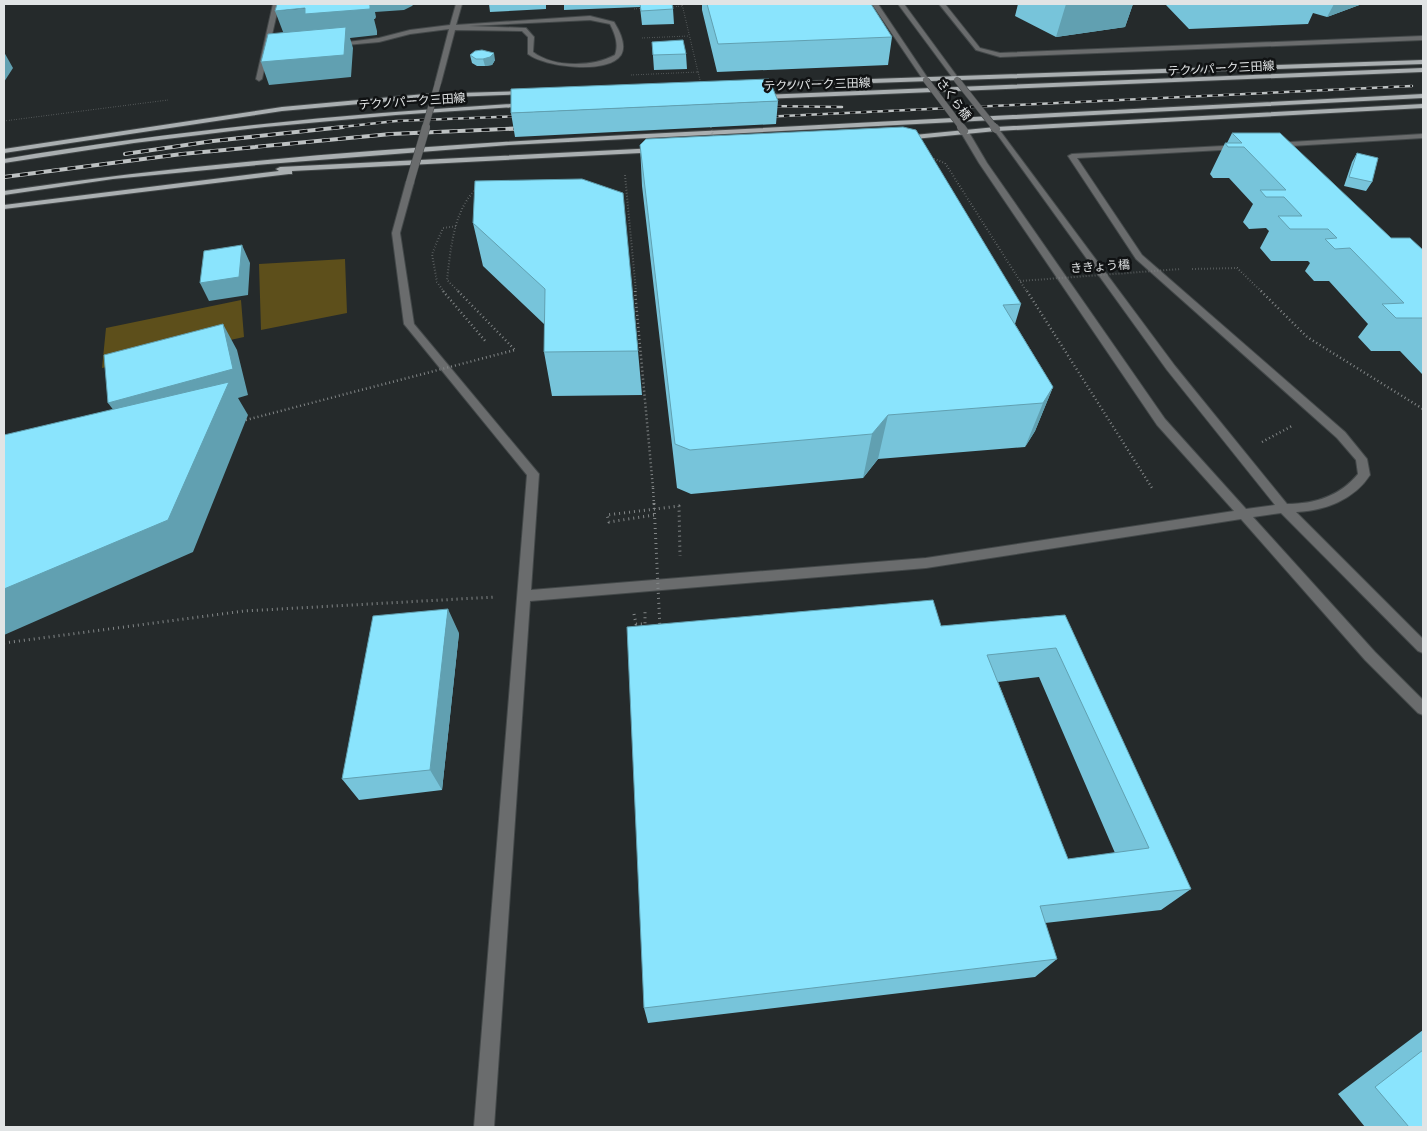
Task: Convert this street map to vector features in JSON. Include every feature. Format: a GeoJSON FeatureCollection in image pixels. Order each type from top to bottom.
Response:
{"type":"FeatureCollection","features":[{"type":"Feature","properties":{"kind":"main road"},"geometry":{"type":"LineString","coordinates":[[743,86],[957,80],[1423,62]]}},
{"type":"Feature","properties":{"kind":"main road","name":"テクノパーク三田線"},"geometry":{"type":"LineString","coordinates":[[753,98],[1423,70]]}},
{"type":"Feature","properties":{"kind":"main road"},"geometry":{"type":"LineString","coordinates":[[4,151],[282,109],[425,96],[539,93]]}},
{"type":"Feature","properties":{"kind":"main road"},"geometry":{"type":"LineString","coordinates":[[107,144],[203,127],[461,95]]}},
{"type":"Feature","properties":{"kind":"main road"},"geometry":{"type":"LineString","coordinates":[[4,193],[112,177],[268,162],[509,143],[1423,96]]}},
{"type":"Feature","properties":{"kind":"main road","name":"テクノパーク三田線"},"geometry":{"type":"LineString","coordinates":[[4,161],[107,144],[332,118],[538,104]]}},
{"type":"Feature","properties":{"kind":"main road"},"geometry":{"type":"LineString","coordinates":[[897,138],[996,129],[1423,106]]}},
{"type":"Feature","properties":{"kind":"main road"},"geometry":{"type":"LineString","coordinates":[[112,177],[666,150]]}},
{"type":"Feature","properties":{"kind":"main road"},"geometry":{"type":"LineString","coordinates":[[4,207],[107,192],[354,165]]}},
{"type":"Feature","properties":{"kind":"street"},"geometry":{"type":"LineString","coordinates":[[259,80],[276,4]]}},
{"type":"Feature","properties":{"kind":"street"},"geometry":{"type":"LineString","coordinates":[[459,4],[396,233],[409,324],[533,474],[484,1127]]}},
{"type":"Feature","properties":{"kind":"street","name":"さくら橋"},"geometry":{"type":"LineString","coordinates":[[875,4],[1162,422],[1370,656],[1423,709]]}},
{"type":"Feature","properties":{"kind":"street","name":"さくら橋"},"geometry":{"type":"LineString","coordinates":[[902,4],[1171,368],[1240,454],[1284,508],[1423,647]]}},
{"type":"Feature","properties":{"kind":"street"},"geometry":{"type":"LineString","coordinates":[[942,4],[978,49],[1000,55],[1423,38]]}},
{"type":"Feature","properties":{"kind":"street"},"geometry":{"type":"LineString","coordinates":[[323,45],[380,40],[410,32],[474,24],[590,18],[612,22],[618,33],[619,52],[617,56],[600,63],[553,64],[533,57],[530,54],[531,37],[524,29],[453,28]]}},
{"type":"Feature","properties":{"kind":"street"},"geometry":{"type":"LineString","coordinates":[[267,50],[276,49]]}},
{"type":"Feature","properties":{"kind":"street"},"geometry":{"type":"LineString","coordinates":[[1261,145],[1423,136]]}},
{"type":"Feature","properties":{"kind":"street"},"geometry":{"type":"LineString","coordinates":[[524,596],[926,563],[1284,508],[1294,509],[1327,502],[1348,492],[1364,475],[1361,459],[1341,435],[1317,413],[1139,257],[1072,156],[1251,146]]}},
{"type":"Feature","properties":{"kind":"path"},"geometry":{"type":"LineString","coordinates":[[663,7],[682,5],[702,91]]}},
{"type":"Feature","properties":{"kind":"path"},"geometry":{"type":"LineString","coordinates":[[634,9],[644,8]]}},
{"type":"Feature","properties":{"kind":"path"},"geometry":{"type":"LineString","coordinates":[[637,39],[689,36]]}},
{"type":"Feature","properties":{"kind":"path"},"geometry":{"type":"LineString","coordinates":[[709,119],[716,147]]}},
{"type":"Feature","properties":{"kind":"path"},"geometry":{"type":"LineString","coordinates":[[928,157],[945,163],[1152,488]]}},
{"type":"Feature","properties":{"kind":"path"},"geometry":{"type":"LineString","coordinates":[[625,170],[653,488],[660,629]]}},
{"type":"Feature","properties":{"kind":"path"},"geometry":{"type":"LineString","coordinates":[[235,422],[515,350],[447,280],[450,248],[461,209],[470,192],[486,183]]}},
{"type":"Feature","properties":{"kind":"path"},"geometry":{"type":"LineString","coordinates":[[457,226],[443,228],[432,254],[437,282],[447,297],[486,342]]}},
{"type":"Feature","properties":{"kind":"path"},"geometry":{"type":"LineString","coordinates":[[1190,269],[1237,268],[1307,337],[1423,409]]}},
{"type":"Feature","properties":{"kind":"path","name":"ききょう橋"},"geometry":{"type":"LineString","coordinates":[[1020,281],[1181,269]]}},
{"type":"Feature","properties":{"kind":"path"},"geometry":{"type":"LineString","coordinates":[[1240,454],[1317,413]]}},
{"type":"Feature","properties":{"kind":"path"},"geometry":{"type":"LineString","coordinates":[[654,515],[609,522],[607,515],[679,506],[681,583]]}},
{"type":"Feature","properties":{"kind":"path"},"geometry":{"type":"LineString","coordinates":[[4,643],[244,611],[524,596]]}},
{"type":"Feature","properties":{"kind":"shaded area"},"geometry":{"type":"Polygon","coordinates":[[[345,259],[347,313],[261,330],[259,264],[345,259]]]}},
{"type":"Feature","properties":{"kind":"shaded area"},"geometry":{"type":"Polygon","coordinates":[[[241,300],[244,337],[102,368],[106,328],[241,300]]]}},
{"type":"Feature","properties":{"kind":"building"},"geometry":{"type":"Polygon","coordinates":[[[277,4],[367,4],[370,5],[370,9],[305,14],[305,8],[275,11],[277,4]]]}},
{"type":"Feature","properties":{"kind":"building"},"geometry":{"type":"Polygon","coordinates":[[[640,4],[672,4],[673,9],[641,11],[640,4]]]}},
{"type":"Feature","properties":{"kind":"building"},"geometry":{"type":"Polygon","coordinates":[[[707,4],[871,4],[892,37],[718,44],[707,4]]]}},
{"type":"Feature","properties":{"kind":"building"},"geometry":{"type":"Polygon","coordinates":[[[346,27],[344,55],[261,62],[268,34],[346,27]]]}},
{"type":"Feature","properties":{"kind":"building"},"geometry":{"type":"Polygon","coordinates":[[[683,40],[686,54],[653,55],[652,42],[683,40]]]}},
{"type":"Feature","properties":{"kind":"building"},"geometry":{"type":"Polygon","coordinates":[[[482,50],[494,53],[490,57],[483,59],[476,59],[470,55],[475,51],[482,50]]]}},
{"type":"Feature","properties":{"kind":"building"},"geometry":{"type":"Polygon","coordinates":[[[769,79],[778,101],[511,113],[511,89],[769,79]]]}},
{"type":"Feature","properties":{"kind":"building"},"geometry":{"type":"Polygon","coordinates":[[[903,127],[916,130],[1021,304],[1003,305],[1053,387],[1043,403],[888,415],[872,434],[690,450],[675,444],[640,145],[646,139],[903,127]]]}},
{"type":"Feature","properties":{"kind":"building"},"geometry":{"type":"Polygon","coordinates":[[[1232,133],[1280,133],[1391,238],[1410,238],[1423,250],[1423,318],[1396,318],[1382,304],[1404,303],[1350,248],[1335,249],[1325,239],[1337,238],[1328,229],[1290,229],[1278,216],[1302,216],[1284,197],[1266,197],[1260,190],[1286,190],[1244,147],[1228,147],[1225,143],[1242,143],[1232,133]]]}},
{"type":"Feature","properties":{"kind":"building"},"geometry":{"type":"Polygon","coordinates":[[[1357,153],[1378,158],[1372,182],[1349,177],[1357,153]]]}},
{"type":"Feature","properties":{"kind":"building"},"geometry":{"type":"Polygon","coordinates":[[[582,179],[623,193],[638,351],[544,352],[545,289],[473,223],[475,181],[582,179]]]}},
{"type":"Feature","properties":{"kind":"building"},"geometry":{"type":"Polygon","coordinates":[[[242,245],[239,277],[200,283],[204,251],[242,245]]]}},
{"type":"Feature","properties":{"kind":"building"},"geometry":{"type":"Polygon","coordinates":[[[223,324],[233,369],[108,403],[104,355],[223,324]]]}},
{"type":"Feature","properties":{"kind":"building"},"geometry":{"type":"Polygon","coordinates":[[[229,382],[168,520],[4,589],[4,435],[229,382]]]}},
{"type":"Feature","properties":{"kind":"building"},"geometry":{"type":"Polygon","coordinates":[[[933,600],[941,626],[1065,615],[1191,889],[1040,906],[1057,959],[644,1008],[627,627],[933,600]],[[1056,648],[987,655],[1068,859],[1149,848],[1056,648]]]}},
{"type":"Feature","properties":{"kind":"building"},"geometry":{"type":"Polygon","coordinates":[[[448,609],[430,770],[342,779],[373,616],[448,609]]]}},
{"type":"Feature","properties":{"kind":"building"},"geometry":{"type":"Polygon","coordinates":[[[1423,1050],[1423,1127],[1409,1127],[1375,1087],[1423,1050]]]}},
{"type":"Feature","properties":{"kind":"railway"},"geometry":{"type":"LineString","coordinates":[[762,117],[1412,86]]}},
{"type":"Feature","properties":{"kind":"railway"},"geometry":{"type":"LineString","coordinates":[[765,106],[842,107]]}},
{"type":"Feature","properties":{"kind":"railway"},"geometry":{"type":"LineString","coordinates":[[332,128],[396,121],[525,116]]}},
{"type":"Feature","properties":{"kind":"railway"},"geometry":{"type":"LineString","coordinates":[[125,154],[213,141],[343,127]]}},
{"type":"Feature","properties":{"kind":"railway"},"geometry":{"type":"LineString","coordinates":[[4,177],[182,154],[391,134],[528,128]]}}]}
